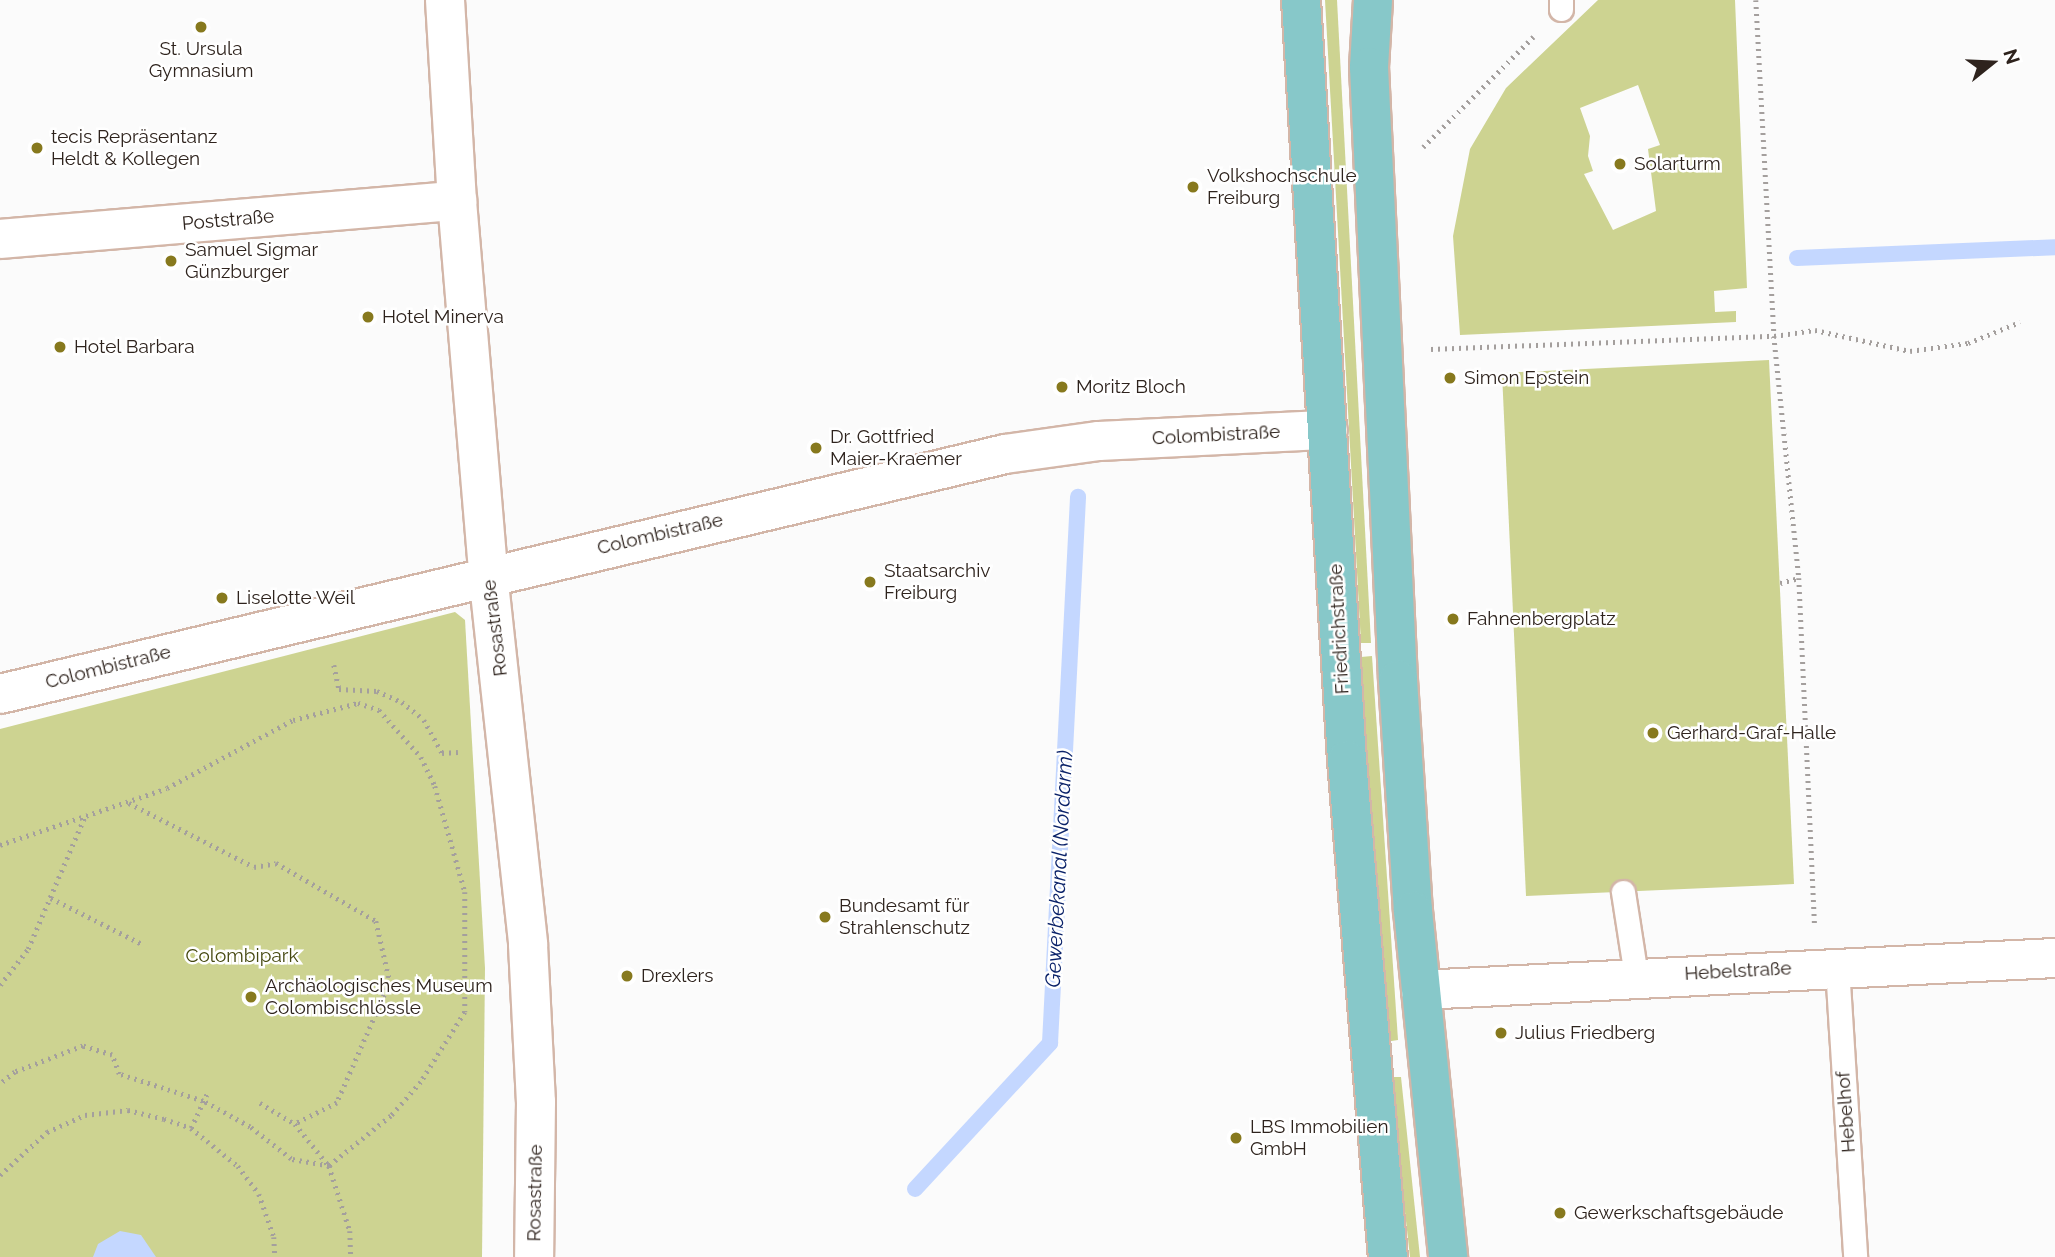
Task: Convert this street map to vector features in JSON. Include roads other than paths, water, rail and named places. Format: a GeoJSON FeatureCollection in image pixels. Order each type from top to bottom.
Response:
{"type":"FeatureCollection","features":[{"type":"Feature","properties":{"kind":"main road","name":"Friedrichstraße"},"geometry":{"type":"LineString","coordinates":[[1301,0],[1368,1046],[1388,1257]]}},
{"type":"Feature","properties":{"kind":"main road"},"geometry":{"type":"LineString","coordinates":[[1373,0],[1369,67],[1398,680],[1421,990],[1448,1257]]}},
{"type":"Feature","properties":{"kind":"street","name":"Rosastraße"},"geometry":{"type":"LineString","coordinates":[[445,0],[457,201],[488,574],[528,945],[536,1102],[534,1257]]}},
{"type":"Feature","properties":{"kind":"street","name":"Poststraße"},"geometry":{"type":"LineString","coordinates":[[0,239],[457,201]]}},
{"type":"Feature","properties":{"kind":"street","name":"Colombistraße"},"geometry":{"type":"LineString","coordinates":[[0,694],[488,574],[1005,454],[1099,441],[1328,430]]}},
{"type":"Feature","properties":{"kind":"street","name":"Hebelstraße"},"geometry":{"type":"LineString","coordinates":[[1421,990],[1636,976],[2055,958]]}},
{"type":"Feature","properties":{"kind":"lane"},"geometry":{"type":"LineString","coordinates":[[1623,892],[1636,976]]}},
{"type":"Feature","properties":{"kind":"lane","name":"Hebelhof"},"geometry":{"type":"LineString","coordinates":[[1827,967],[1855,1257]]}},
{"type":"Feature","properties":{"kind":"water"},"geometry":{"type":"Polygon","coordinates":[[[120,1231],[141,1235],[156,1257],[93,1257],[98,1244],[120,1231]]]}},
{"type":"Feature","properties":{"kind":"waterway","name":"Gewerbekanal (Nordarm)"},"geometry":{"type":"LineString","coordinates":[[1797,258],[2055,247]]}},
{"type":"Feature","properties":{"kind":"waterway","name":"Gewerbekanal (Nordarm)"},"geometry":{"type":"LineString","coordinates":[[915,1189],[1050,1043],[1078,497]]}},
{"type":"Feature","properties":{"kind":"place","name":"St. Ursula Gymnasium"},"geometry":{"type":"Point","coordinates":[201,27]}},
{"type":"Feature","properties":{"kind":"place","name":"tecis Repräsentanz Heldt & Kollegen"},"geometry":{"type":"Point","coordinates":[37,148]}},
{"type":"Feature","properties":{"kind":"place","name":"Solarturm"},"geometry":{"type":"Point","coordinates":[1620,164]}},
{"type":"Feature","properties":{"kind":"place","name":"Volkshochschule Freiburg"},"geometry":{"type":"Point","coordinates":[1193,187]}},
{"type":"Feature","properties":{"kind":"place","name":"Samuel Sigmar Günzburger"},"geometry":{"type":"Point","coordinates":[171,261]}},
{"type":"Feature","properties":{"kind":"place","name":"Hotel Minerva"},"geometry":{"type":"Point","coordinates":[368,317]}},
{"type":"Feature","properties":{"kind":"place","name":"Hotel Barbara"},"geometry":{"type":"Point","coordinates":[60,347]}},
{"type":"Feature","properties":{"kind":"place","name":"Simon Epstein"},"geometry":{"type":"Point","coordinates":[1450,378]}},
{"type":"Feature","properties":{"kind":"place","name":"Moritz Bloch"},"geometry":{"type":"Point","coordinates":[1062,387]}},
{"type":"Feature","properties":{"kind":"place","name":"Dr. Gottfried Maier-Kraemer"},"geometry":{"type":"Point","coordinates":[816,448]}},
{"type":"Feature","properties":{"kind":"place","name":"Staatsarchiv Freiburg"},"geometry":{"type":"Point","coordinates":[870,582]}},
{"type":"Feature","properties":{"kind":"place","name":"Liselotte Weil"},"geometry":{"type":"Point","coordinates":[222,598]}},
{"type":"Feature","properties":{"kind":"place","name":"Fahnenbergplatz"},"geometry":{"type":"Point","coordinates":[1453,619]}},
{"type":"Feature","properties":{"kind":"place","name":"Gerhard-Graf-Halle"},"geometry":{"type":"Point","coordinates":[1653,733]}},
{"type":"Feature","properties":{"kind":"place","name":"Bundesamt für Strahlenschutz"},"geometry":{"type":"Point","coordinates":[825,917]}},
{"type":"Feature","properties":{"kind":"place","name":"Drexlers"},"geometry":{"type":"Point","coordinates":[627,976]}},
{"type":"Feature","properties":{"kind":"place","name":"Archäologisches Museum Colombischlössle"},"geometry":{"type":"Point","coordinates":[251,997]}},
{"type":"Feature","properties":{"kind":"place","name":"Julius Friedberg"},"geometry":{"type":"Point","coordinates":[1501,1033]}},
{"type":"Feature","properties":{"kind":"place","name":"LBS Immobilien GmbH"},"geometry":{"type":"Point","coordinates":[1236,1138]}},
{"type":"Feature","properties":{"kind":"place","name":"Gewerkschaftsgebäude"},"geometry":{"type":"Point","coordinates":[1560,1213]}},
{"type":"Feature","properties":{"kind":"park label","name":"Colombipark"},"geometry":{"type":"Point","coordinates":[242,956]}}]}
